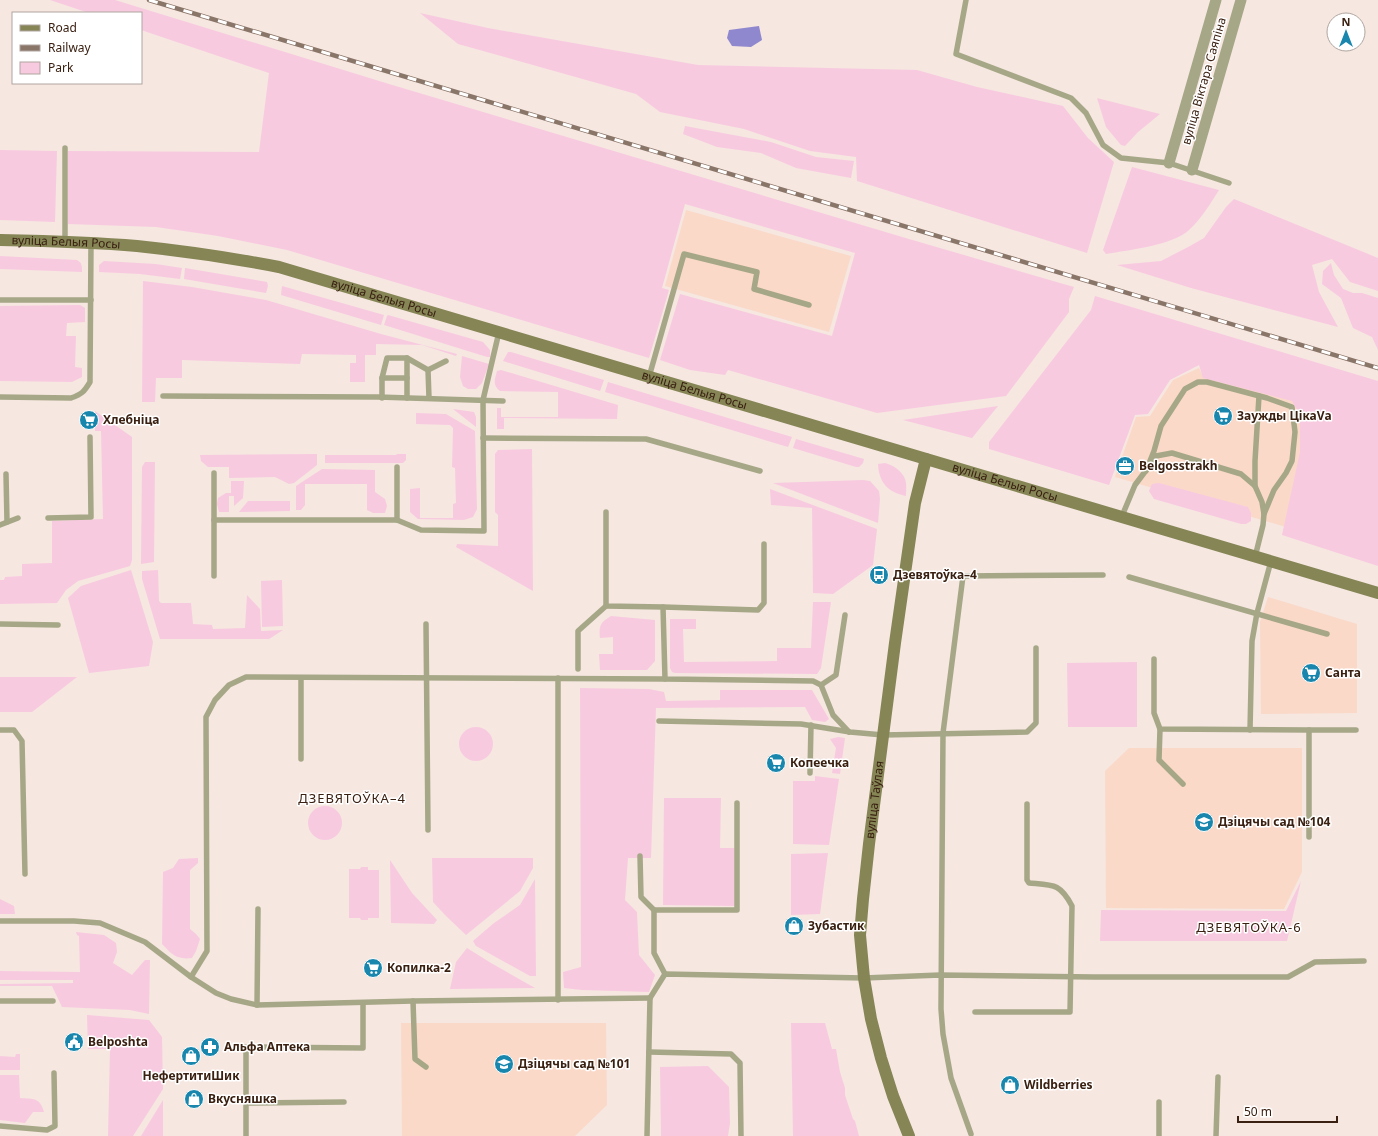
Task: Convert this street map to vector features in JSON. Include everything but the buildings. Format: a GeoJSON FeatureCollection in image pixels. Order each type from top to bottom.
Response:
{"type":"FeatureCollection","features":[{"type":"Feature","properties":{"kind":"main road","name":"вуліца Белыя Росы"},"geometry":{"type":"LineString","coordinates":[[0,240],[136,246],[183,251],[279,267],[1378,593]]}},
{"type":"Feature","properties":{"kind":"main road","name":"вуліца Таўлая"},"geometry":{"type":"LineString","coordinates":[[909,1136],[893,1096],[871,1019],[864,978],[860,935],[863,899],[915,502],[926,459]]}},
{"type":"Feature","properties":{"kind":"street","name":"вуліца Віктара Саяпіна"},"geometry":{"type":"LineString","coordinates":[[1169,163],[1216,0]]}},
{"type":"Feature","properties":{"kind":"street","name":"вуліца Віктара Саяпіна"},"geometry":{"type":"LineString","coordinates":[[1192,170],[1241,0]]}},
{"type":"Feature","properties":{"kind":"lane"},"geometry":{"type":"LineString","coordinates":[[966,0],[956,54],[1071,98],[1086,113],[1103,145],[1121,158],[1169,163],[1229,183]]}},
{"type":"Feature","properties":{"kind":"lane"},"geometry":{"type":"LineString","coordinates":[[65,148],[65,242]]}},
{"type":"Feature","properties":{"kind":"lane"},"geometry":{"type":"LineString","coordinates":[[0,397],[72,398],[82,393],[90,382],[91,244]]}},
{"type":"Feature","properties":{"kind":"lane"},"geometry":{"type":"LineString","coordinates":[[649,377],[684,254],[757,272],[754,289],[809,305]]}},
{"type":"Feature","properties":{"kind":"lane"},"geometry":{"type":"LineString","coordinates":[[0,300],[90,300]]}},
{"type":"Feature","properties":{"kind":"lane"},"geometry":{"type":"LineString","coordinates":[[214,520],[397,520],[421,530],[484,531],[483,400],[499,332]]}},
{"type":"Feature","properties":{"kind":"lane"},"geometry":{"type":"LineString","coordinates":[[382,398],[382,378],[387,358],[407,358],[428,370]]}},
{"type":"Feature","properties":{"kind":"lane"},"geometry":{"type":"LineString","coordinates":[[407,358],[407,398]]}},
{"type":"Feature","properties":{"kind":"lane"},"geometry":{"type":"LineString","coordinates":[[428,370],[446,361]]}},
{"type":"Feature","properties":{"kind":"lane"},"geometry":{"type":"LineString","coordinates":[[428,370],[429,398]]}},
{"type":"Feature","properties":{"kind":"lane"},"geometry":{"type":"LineString","coordinates":[[382,378],[407,378]]}},
{"type":"Feature","properties":{"kind":"lane"},"geometry":{"type":"LineString","coordinates":[[1146,471],[1161,426],[1185,389],[1198,382],[1207,382],[1259,396],[1292,408],[1295,432],[1292,461],[1286,473],[1274,490],[1264,514]]}},
{"type":"Feature","properties":{"kind":"lane"},"geometry":{"type":"LineString","coordinates":[[162,396],[429,398],[503,401]]}},
{"type":"Feature","properties":{"kind":"lane"},"geometry":{"type":"LineString","coordinates":[[1254,486],[1259,396]]}},
{"type":"Feature","properties":{"kind":"lane"},"geometry":{"type":"LineString","coordinates":[[48,518],[91,517],[90,437]]}},
{"type":"Feature","properties":{"kind":"lane"},"geometry":{"type":"LineString","coordinates":[[483,438],[646,439],[760,471]]}},
{"type":"Feature","properties":{"kind":"lane"},"geometry":{"type":"LineString","coordinates":[[1122,516],[1135,485],[1156,456],[1172,453],[1241,474],[1254,486],[1262,502],[1264,514],[1263,525],[1255,556]]}},
{"type":"Feature","properties":{"kind":"lane"},"geometry":{"type":"LineString","coordinates":[[397,467],[397,520]]}},
{"type":"Feature","properties":{"kind":"lane"},"geometry":{"type":"LineString","coordinates":[[214,473],[214,576]]}},
{"type":"Feature","properties":{"kind":"lane"},"geometry":{"type":"LineString","coordinates":[[6,474],[7,522]]}},
{"type":"Feature","properties":{"kind":"lane"},"geometry":{"type":"LineString","coordinates":[[606,512],[606,606]]}},
{"type":"Feature","properties":{"kind":"lane"},"geometry":{"type":"LineString","coordinates":[[0,525],[18,518]]}},
{"type":"Feature","properties":{"kind":"lane"},"geometry":{"type":"LineString","coordinates":[[578,668],[578,631],[606,606],[758,610],[764,603],[764,544]]}},
{"type":"Feature","properties":{"kind":"lane"},"geometry":{"type":"LineString","coordinates":[[1250,730],[1252,641],[1257,613],[1271,561]]}},
{"type":"Feature","properties":{"kind":"lane"},"geometry":{"type":"LineString","coordinates":[[971,1134],[951,1078],[941,1015],[940,975],[943,733],[962,576],[1103,575]]}},
{"type":"Feature","properties":{"kind":"lane"},"geometry":{"type":"LineString","coordinates":[[1130,576],[1327,634]]}},
{"type":"Feature","properties":{"kind":"lane"},"geometry":{"type":"LineString","coordinates":[[663,608],[665,679]]}},
{"type":"Feature","properties":{"kind":"lane"},"geometry":{"type":"LineString","coordinates":[[821,685],[836,675],[845,615]]}},
{"type":"Feature","properties":{"kind":"lane"},"geometry":{"type":"LineString","coordinates":[[0,624],[58,625]]}},
{"type":"Feature","properties":{"kind":"lane"},"geometry":{"type":"LineString","coordinates":[[426,624],[428,830]]}},
{"type":"Feature","properties":{"kind":"lane"},"geometry":{"type":"LineString","coordinates":[[659,721],[801,724],[850,732],[884,735],[1027,732],[1036,722],[1036,648]]}},
{"type":"Feature","properties":{"kind":"lane"},"geometry":{"type":"LineString","coordinates":[[1154,659],[1154,713],[1160,729],[1159,760],[1183,784]]}},
{"type":"Feature","properties":{"kind":"lane"},"geometry":{"type":"LineString","coordinates":[[191,977],[207,951],[206,717],[215,700],[229,685],[246,677],[558,678],[813,681],[821,685],[833,715],[850,732]]}},
{"type":"Feature","properties":{"kind":"lane"},"geometry":{"type":"LineString","coordinates":[[302,678],[302,758]]}},
{"type":"Feature","properties":{"kind":"lane"},"geometry":{"type":"LineString","coordinates":[[558,678],[558,1000]]}},
{"type":"Feature","properties":{"kind":"lane"},"geometry":{"type":"LineString","coordinates":[[810,773],[811,725]]}},
{"type":"Feature","properties":{"kind":"lane"},"geometry":{"type":"LineString","coordinates":[[1160,729],[1356,730]]}},
{"type":"Feature","properties":{"kind":"lane"},"geometry":{"type":"LineString","coordinates":[[0,730],[14,730],[22,740],[25,874]]}},
{"type":"Feature","properties":{"kind":"lane"},"geometry":{"type":"LineString","coordinates":[[1309,730],[1309,837]]}},
{"type":"Feature","properties":{"kind":"lane"},"geometry":{"type":"LineString","coordinates":[[640,856],[641,897],[654,910],[737,910],[737,803]]}},
{"type":"Feature","properties":{"kind":"lane"},"geometry":{"type":"LineString","coordinates":[[975,1012],[1070,1012],[1072,906],[1066,894],[1054,885],[1029,883],[1027,880],[1027,804]]}},
{"type":"Feature","properties":{"kind":"lane"},"geometry":{"type":"LineString","coordinates":[[258,909],[258,1005]]}},
{"type":"Feature","properties":{"kind":"lane"},"geometry":{"type":"LineString","coordinates":[[654,910],[654,953],[665,974]]}},
{"type":"Feature","properties":{"kind":"lane"},"geometry":{"type":"LineString","coordinates":[[0,921],[100,922],[146,942],[191,977],[216,993],[230,999],[258,1005],[413,1001],[650,998]]}},
{"type":"Feature","properties":{"kind":"lane"},"geometry":{"type":"LineString","coordinates":[[665,974],[864,978],[940,975],[1288,977],[1315,962],[1364,961]]}},
{"type":"Feature","properties":{"kind":"lane"},"geometry":{"type":"LineString","coordinates":[[647,1136],[650,998],[665,974]]}},
{"type":"Feature","properties":{"kind":"lane"},"geometry":{"type":"LineString","coordinates":[[0,1001],[53,1001]]}},
{"type":"Feature","properties":{"kind":"lane"},"geometry":{"type":"LineString","coordinates":[[413,1001],[415,1059],[426,1067]]}},
{"type":"Feature","properties":{"kind":"lane"},"geometry":{"type":"LineString","coordinates":[[246,1136],[246,1047],[363,1048],[363,1003]]}},
{"type":"Feature","properties":{"kind":"lane"},"geometry":{"type":"LineString","coordinates":[[649,1052],[731,1054],[740,1064],[741,1136]]}},
{"type":"Feature","properties":{"kind":"lane"},"geometry":{"type":"LineString","coordinates":[[0,1126],[47,1130],[55,1126],[54,1073]]}},
{"type":"Feature","properties":{"kind":"lane"},"geometry":{"type":"LineString","coordinates":[[1216,1136],[1218,1077]]}},
{"type":"Feature","properties":{"kind":"lane"},"geometry":{"type":"LineString","coordinates":[[246,1103],[344,1102]]}},
{"type":"Feature","properties":{"kind":"lane"},"geometry":{"type":"LineString","coordinates":[[1159,1102],[1159,1136]]}},
{"type":"Feature","properties":{"kind":"shaded area"},"geometry":{"type":"Polygon","coordinates":[[[759,26],[762,40],[751,47],[732,46],[727,38],[729,30],[759,26]]]}},
{"type":"Feature","properties":{"kind":"shaded area"},"geometry":{"type":"Polygon","coordinates":[[[686,210],[851,256],[829,332],[665,286],[686,210]]]}},
{"type":"Feature","properties":{"kind":"shaded area"},"geometry":{"type":"Polygon","coordinates":[[[1199,368],[1202,374],[1290,396],[1300,404],[1302,450],[1286,527],[1115,477],[1136,417],[1150,416],[1173,380],[1199,368]]]}},
{"type":"Feature","properties":{"kind":"shaded area","name":"Санта"},"geometry":{"type":"Polygon","coordinates":[[[1268,597],[1357,624],[1357,713],[1261,714],[1260,622],[1268,597]]]}},
{"type":"Feature","properties":{"kind":"shaded area","name":"Дзіцячы сад №104"},"geometry":{"type":"Polygon","coordinates":[[[1129,748],[1302,748],[1302,872],[1284,909],[1106,908],[1105,771],[1129,748]]]}},
{"type":"Feature","properties":{"kind":"shaded area","name":"Дзіцячы сад №101"},"geometry":{"type":"Polygon","coordinates":[[[401,1023],[606,1023],[607,1105],[575,1136],[402,1136],[401,1023]]]}},
{"type":"Feature","properties":{"kind":"green space"},"geometry":{"type":"Polygon","coordinates":[[[50,0],[115,0],[389,84],[1074,287],[1069,299],[1069,312],[1006,396],[877,413],[728,370],[725,375],[690,370],[660,360],[680,294],[832,336],[855,253],[685,204],[662,288],[669,290],[649,358],[287,250],[218,236],[156,227],[68,224],[68,151],[259,152],[269,73],[142,30],[142,12],[86,12],[50,0]]]}},
{"type":"Feature","properties":{"kind":"green space"},"geometry":{"type":"Polygon","coordinates":[[[420,13],[488,28],[698,65],[917,70],[977,87],[1063,106],[1088,138],[1114,162],[1087,253],[857,181],[856,157],[810,151],[744,129],[660,112],[636,94],[458,44],[420,13]]]}},
{"type":"Feature","properties":{"kind":"green space"},"geometry":{"type":"Polygon","coordinates":[[[1097,98],[1160,114],[1138,132],[1125,146],[1121,145],[1106,127],[1097,98]]]}},
{"type":"Feature","properties":{"kind":"green space"},"geometry":{"type":"Polygon","coordinates":[[[685,126],[771,142],[816,157],[854,161],[851,178],[796,168],[761,153],[717,147],[683,134],[685,126]]]}},
{"type":"Feature","properties":{"kind":"green space"},"geometry":{"type":"Polygon","coordinates":[[[0,150],[57,151],[55,222],[0,220],[0,150]]]}},
{"type":"Feature","properties":{"kind":"green space"},"geometry":{"type":"Polygon","coordinates":[[[1132,167],[1219,190],[1198,221],[1182,235],[1173,240],[1138,249],[1106,254],[1103,250],[1132,167]]]}},
{"type":"Feature","properties":{"kind":"green space"},"geometry":{"type":"Polygon","coordinates":[[[1234,199],[1378,258],[1378,291],[1350,282],[1332,259],[1312,265],[1319,292],[1338,327],[1191,288],[1117,265],[1161,261],[1190,246],[1204,238],[1226,207],[1234,199]]]}},
{"type":"Feature","properties":{"kind":"green space"},"geometry":{"type":"Polygon","coordinates":[[[0,256],[77,260],[80,262],[82,272],[0,269],[0,256]]]}},
{"type":"Feature","properties":{"kind":"green space"},"geometry":{"type":"Polygon","coordinates":[[[104,261],[156,264],[182,268],[180,279],[140,274],[99,272],[99,265],[104,261]]]}},
{"type":"Feature","properties":{"kind":"green space"},"geometry":{"type":"Polygon","coordinates":[[[1331,263],[1334,275],[1343,289],[1353,293],[1362,293],[1378,298],[1378,350],[1372,337],[1353,328],[1341,298],[1322,284],[1323,271],[1331,263]]]}},
{"type":"Feature","properties":{"kind":"green space"},"geometry":{"type":"Polygon","coordinates":[[[185,268],[267,282],[268,286],[266,293],[184,279],[185,268]]]}},
{"type":"Feature","properties":{"kind":"green space"},"geometry":{"type":"Polygon","coordinates":[[[143,281],[192,287],[266,300],[381,334],[457,354],[456,356],[422,345],[376,344],[376,355],[365,355],[365,382],[350,382],[350,363],[356,363],[356,355],[302,354],[300,364],[182,360],[182,378],[156,378],[155,402],[142,402],[143,281]]]}},
{"type":"Feature","properties":{"kind":"green space"},"geometry":{"type":"Polygon","coordinates":[[[282,286],[384,315],[381,325],[281,295],[282,286]]]}},
{"type":"Feature","properties":{"kind":"green space"},"geometry":{"type":"Polygon","coordinates":[[[1095,296],[1378,381],[1378,566],[1282,535],[1300,452],[1300,415],[1292,401],[1203,378],[1199,365],[1170,380],[1148,414],[1135,415],[1109,485],[989,449],[989,442],[1091,310],[1095,296]]]}},
{"type":"Feature","properties":{"kind":"green space"},"geometry":{"type":"Polygon","coordinates":[[[80,305],[85,308],[85,322],[67,323],[66,336],[76,336],[75,367],[82,368],[82,377],[72,382],[0,381],[0,306],[80,305]]]}},
{"type":"Feature","properties":{"kind":"green space"},"geometry":{"type":"Polygon","coordinates":[[[388,315],[483,342],[490,350],[490,357],[384,325],[388,315]]]}},
{"type":"Feature","properties":{"kind":"green space"},"geometry":{"type":"Polygon","coordinates":[[[508,352],[604,380],[600,391],[503,361],[508,352]]]}},
{"type":"Feature","properties":{"kind":"green space"},"geometry":{"type":"Polygon","coordinates":[[[462,356],[489,364],[482,383],[476,389],[468,389],[463,386],[460,377],[462,356]]]}},
{"type":"Feature","properties":{"kind":"green space"},"geometry":{"type":"Polygon","coordinates":[[[501,370],[618,405],[617,419],[504,418],[504,429],[497,429],[497,408],[501,408],[501,417],[558,417],[558,392],[500,391],[497,389],[495,382],[497,371],[501,370]]]}},
{"type":"Feature","properties":{"kind":"green space"},"geometry":{"type":"Polygon","coordinates":[[[608,382],[792,437],[788,447],[605,392],[608,382]]]}},
{"type":"Feature","properties":{"kind":"green space"},"geometry":{"type":"Polygon","coordinates":[[[998,406],[972,438],[903,420],[998,406]]]}},
{"type":"Feature","properties":{"kind":"green space"},"geometry":{"type":"Polygon","coordinates":[[[453,409],[474,412],[476,417],[476,427],[453,409]]]}},
{"type":"Feature","properties":{"kind":"green space"},"geometry":{"type":"Polygon","coordinates":[[[95,411],[132,437],[132,560],[130,566],[78,581],[66,590],[57,603],[0,604],[0,580],[4,580],[5,577],[22,576],[22,564],[52,563],[52,521],[103,519],[101,431],[95,431],[95,411]]]}},
{"type":"Feature","properties":{"kind":"green space"},"geometry":{"type":"Polygon","coordinates":[[[416,413],[446,414],[475,431],[477,509],[473,517],[464,520],[418,519],[410,512],[410,489],[420,488],[420,518],[453,518],[453,504],[456,503],[455,468],[452,467],[453,428],[450,425],[416,424],[416,413]]]}},
{"type":"Feature","properties":{"kind":"green space"},"geometry":{"type":"Polygon","coordinates":[[[796,439],[864,459],[863,463],[859,467],[856,467],[793,448],[796,439]]]}},
{"type":"Feature","properties":{"kind":"green space"},"geometry":{"type":"Polygon","coordinates":[[[532,449],[533,591],[456,547],[457,544],[498,546],[498,515],[495,512],[495,454],[498,450],[532,449]]]}},
{"type":"Feature","properties":{"kind":"green space"},"geometry":{"type":"Polygon","coordinates":[[[317,454],[317,465],[294,483],[289,484],[275,477],[229,478],[229,467],[208,467],[201,461],[200,455],[317,454]]]}},
{"type":"Feature","properties":{"kind":"green space"},"geometry":{"type":"Polygon","coordinates":[[[406,454],[406,460],[403,463],[325,463],[325,455],[406,454]]]}},
{"type":"Feature","properties":{"kind":"green space"},"geometry":{"type":"Polygon","coordinates":[[[145,462],[155,462],[154,562],[141,564],[142,467],[145,462]]]}},
{"type":"Feature","properties":{"kind":"green space"},"geometry":{"type":"Polygon","coordinates":[[[885,463],[897,469],[904,476],[906,483],[906,496],[894,492],[886,486],[880,476],[878,464],[885,463]]]}},
{"type":"Feature","properties":{"kind":"green space"},"geometry":{"type":"Polygon","coordinates":[[[322,469],[375,470],[375,492],[385,499],[387,506],[385,513],[373,513],[367,510],[367,484],[305,484],[305,505],[301,510],[296,510],[296,486],[322,469]]]}},
{"type":"Feature","properties":{"kind":"green space"},"geometry":{"type":"Polygon","coordinates":[[[231,481],[244,481],[243,498],[234,506],[234,496],[229,496],[229,512],[219,512],[217,504],[218,498],[226,493],[231,493],[231,481]]]}},
{"type":"Feature","properties":{"kind":"green space"},"geometry":{"type":"Polygon","coordinates":[[[870,481],[879,491],[880,499],[878,523],[773,483],[870,481]]]}},
{"type":"Feature","properties":{"kind":"green space"},"geometry":{"type":"Polygon","coordinates":[[[1159,483],[1248,507],[1251,513],[1251,521],[1246,524],[1241,524],[1154,499],[1149,491],[1152,484],[1159,483]]]}},
{"type":"Feature","properties":{"kind":"green space"},"geometry":{"type":"Polygon","coordinates":[[[770,489],[877,529],[873,565],[833,594],[813,593],[812,508],[771,505],[770,489]]]}},
{"type":"Feature","properties":{"kind":"green space"},"geometry":{"type":"Polygon","coordinates":[[[248,501],[290,501],[290,511],[239,512],[248,501]]]}},
{"type":"Feature","properties":{"kind":"green space"},"geometry":{"type":"Polygon","coordinates":[[[131,570],[153,642],[149,666],[89,673],[68,598],[81,586],[131,570]]]}},
{"type":"Feature","properties":{"kind":"green space"},"geometry":{"type":"Polygon","coordinates":[[[158,570],[159,601],[161,603],[191,603],[193,624],[212,625],[213,629],[245,628],[247,595],[260,609],[261,631],[283,630],[269,639],[160,639],[142,579],[142,571],[158,570]]]}},
{"type":"Feature","properties":{"kind":"green space"},"geometry":{"type":"Polygon","coordinates":[[[282,580],[283,626],[262,627],[261,581],[282,580]]]}},
{"type":"Feature","properties":{"kind":"green space"},"geometry":{"type":"Polygon","coordinates":[[[813,602],[831,602],[821,668],[817,674],[675,673],[672,672],[670,668],[670,619],[696,619],[696,629],[683,629],[684,662],[777,661],[777,648],[811,648],[813,602]]]}},
{"type":"Feature","properties":{"kind":"green space"},"geometry":{"type":"Polygon","coordinates":[[[611,616],[655,620],[655,661],[647,670],[600,670],[599,654],[613,654],[613,637],[600,638],[601,625],[611,616]]]}},
{"type":"Feature","properties":{"kind":"green space"},"geometry":{"type":"Polygon","coordinates":[[[1137,662],[1137,727],[1068,727],[1067,663],[1137,662]]]}},
{"type":"Feature","properties":{"kind":"green space"},"geometry":{"type":"Polygon","coordinates":[[[0,677],[77,677],[32,712],[0,712],[0,677]]]}},
{"type":"Feature","properties":{"kind":"green space"},"geometry":{"type":"Polygon","coordinates":[[[580,688],[649,689],[664,692],[666,701],[720,700],[720,690],[812,690],[829,719],[825,722],[812,720],[805,707],[656,708],[651,858],[628,858],[625,900],[637,912],[639,955],[655,975],[649,992],[564,988],[563,972],[581,967],[580,688]]]}},
{"type":"Feature","properties":{"kind":"green space"},"geometry":{"type":"Polygon","coordinates":[[[473,727],[479,727],[488,732],[492,738],[492,750],[488,756],[479,761],[473,761],[464,756],[459,747],[459,741],[464,732],[473,727]]]}},
{"type":"Feature","properties":{"kind":"green space"},"geometry":{"type":"Polygon","coordinates":[[[838,737],[845,738],[840,774],[832,773],[836,748],[830,739],[838,737]]]}},
{"type":"Feature","properties":{"kind":"green space"},"geometry":{"type":"Polygon","coordinates":[[[815,776],[839,779],[829,845],[793,844],[793,781],[815,781],[815,776]]]}},
{"type":"Feature","properties":{"kind":"green space"},"geometry":{"type":"Polygon","coordinates":[[[664,798],[721,798],[720,848],[736,848],[736,906],[663,905],[664,798]]]}},
{"type":"Feature","properties":{"kind":"green space"},"geometry":{"type":"Polygon","coordinates":[[[322,806],[328,806],[337,811],[341,817],[341,829],[337,835],[328,840],[322,840],[313,835],[308,826],[308,820],[313,811],[322,806]]]}},
{"type":"Feature","properties":{"kind":"green space"},"geometry":{"type":"Polygon","coordinates":[[[828,853],[820,914],[791,915],[791,854],[828,853]]]}},
{"type":"Feature","properties":{"kind":"green space"},"geometry":{"type":"Polygon","coordinates":[[[198,858],[198,863],[190,870],[190,929],[200,939],[192,958],[182,958],[175,956],[162,944],[163,872],[173,868],[179,859],[198,858]]]}},
{"type":"Feature","properties":{"kind":"green space"},"geometry":{"type":"Polygon","coordinates":[[[432,858],[533,858],[533,868],[520,891],[466,935],[433,902],[432,858]]]}},
{"type":"Feature","properties":{"kind":"green space"},"geometry":{"type":"Polygon","coordinates":[[[390,860],[412,893],[437,920],[434,924],[391,923],[390,860]]]}},
{"type":"Feature","properties":{"kind":"green space"},"geometry":{"type":"Polygon","coordinates":[[[361,867],[368,867],[368,870],[379,870],[379,918],[368,918],[368,920],[361,920],[360,918],[349,918],[349,869],[360,869],[361,867]]]}},
{"type":"Feature","properties":{"kind":"green space"},"geometry":{"type":"Polygon","coordinates":[[[535,879],[536,976],[530,976],[476,946],[473,941],[494,923],[520,905],[535,879]]]}},
{"type":"Feature","properties":{"kind":"green space"},"geometry":{"type":"Polygon","coordinates":[[[1301,881],[1287,941],[1100,941],[1101,910],[1286,911],[1301,881]]]}},
{"type":"Feature","properties":{"kind":"green space"},"geometry":{"type":"Polygon","coordinates":[[[0,899],[14,906],[15,914],[0,914],[0,899]]]}},
{"type":"Feature","properties":{"kind":"green space"},"geometry":{"type":"Polygon","coordinates":[[[76,932],[104,935],[116,943],[117,952],[113,963],[132,975],[145,960],[150,960],[149,1014],[130,1010],[62,1007],[52,986],[0,986],[0,984],[73,983],[73,980],[0,980],[0,971],[80,972],[79,936],[76,932]]]}},
{"type":"Feature","properties":{"kind":"green space"},"geometry":{"type":"Polygon","coordinates":[[[467,948],[535,988],[450,989],[456,962],[467,948]]]}},
{"type":"Feature","properties":{"kind":"green space"},"geometry":{"type":"Polygon","coordinates":[[[87,1015],[149,1020],[162,1037],[163,1089],[133,1136],[108,1136],[110,1049],[88,1049],[87,1015]]]}},
{"type":"Feature","properties":{"kind":"green space"},"geometry":{"type":"Polygon","coordinates":[[[791,1023],[825,1023],[832,1049],[836,1049],[840,1072],[845,1088],[845,1095],[859,1136],[793,1136],[791,1023]]]}},
{"type":"Feature","properties":{"kind":"green space"},"geometry":{"type":"Polygon","coordinates":[[[16,1054],[20,1054],[20,1070],[0,1070],[0,1056],[15,1057],[16,1054]]]}},
{"type":"Feature","properties":{"kind":"green space"},"geometry":{"type":"Polygon","coordinates":[[[708,1066],[729,1087],[730,1123],[728,1136],[661,1136],[660,1067],[708,1066]]]}},
{"type":"Feature","properties":{"kind":"green space"},"geometry":{"type":"Polygon","coordinates":[[[0,1075],[19,1075],[20,1098],[38,1101],[44,1112],[33,1112],[25,1123],[0,1120],[0,1075]]]}},
{"type":"Feature","properties":{"kind":"green space"},"geometry":{"type":"Polygon","coordinates":[[[163,1100],[163,1136],[141,1136],[163,1100]]]}},
{"type":"Feature","properties":{"kind":"railway"},"geometry":{"type":"LineString","coordinates":[[149,0],[1378,368]]}},
{"type":"Feature","properties":{"kind":"place","name":"Заужды ЦікаVа"},"geometry":{"type":"Point","coordinates":[1223,416]}},
{"type":"Feature","properties":{"kind":"place","name":"Хлебніца"},"geometry":{"type":"Point","coordinates":[89,420]}},
{"type":"Feature","properties":{"kind":"place","name":"Belgosstrakh"},"geometry":{"type":"Point","coordinates":[1125,466]}},
{"type":"Feature","properties":{"kind":"place","name":"Дзевятоўка–4"},"geometry":{"type":"Point","coordinates":[879,575]}},
{"type":"Feature","properties":{"kind":"place","name":"Санта"},"geometry":{"type":"Point","coordinates":[1311,673]}},
{"type":"Feature","properties":{"kind":"place","name":"Копеечка"},"geometry":{"type":"Point","coordinates":[776,763]}},
{"type":"Feature","properties":{"kind":"place","name":"Дзіцячы сад №104"},"geometry":{"type":"Point","coordinates":[1204,822]}},
{"type":"Feature","properties":{"kind":"place","name":"Зубастик"},"geometry":{"type":"Point","coordinates":[794,926]}},
{"type":"Feature","properties":{"kind":"place","name":"Копилка-2"},"geometry":{"type":"Point","coordinates":[373,968]}},
{"type":"Feature","properties":{"kind":"place","name":"Belposhta"},"geometry":{"type":"Point","coordinates":[74,1042]}},
{"type":"Feature","properties":{"kind":"place","name":"Альфа Аптека"},"geometry":{"type":"Point","coordinates":[210,1047]}},
{"type":"Feature","properties":{"kind":"place","name":"НефертитиШик"},"geometry":{"type":"Point","coordinates":[191,1056]}},
{"type":"Feature","properties":{"kind":"place","name":"Дзіцячы сад №101"},"geometry":{"type":"Point","coordinates":[504,1064]}},
{"type":"Feature","properties":{"kind":"place","name":"Wildberries"},"geometry":{"type":"Point","coordinates":[1010,1085]}},
{"type":"Feature","properties":{"kind":"place","name":"Вкусняшка"},"geometry":{"type":"Point","coordinates":[194,1099]}},
{"type":"Feature","properties":{"kind":"district","name":"ДЗЕВЯТОЎКА–4"},"geometry":{"type":"Point","coordinates":[352,798]}},
{"type":"Feature","properties":{"kind":"district","name":"ДЗЕВЯТОЎКА-6"},"geometry":{"type":"Point","coordinates":[1249,927]}}]}
